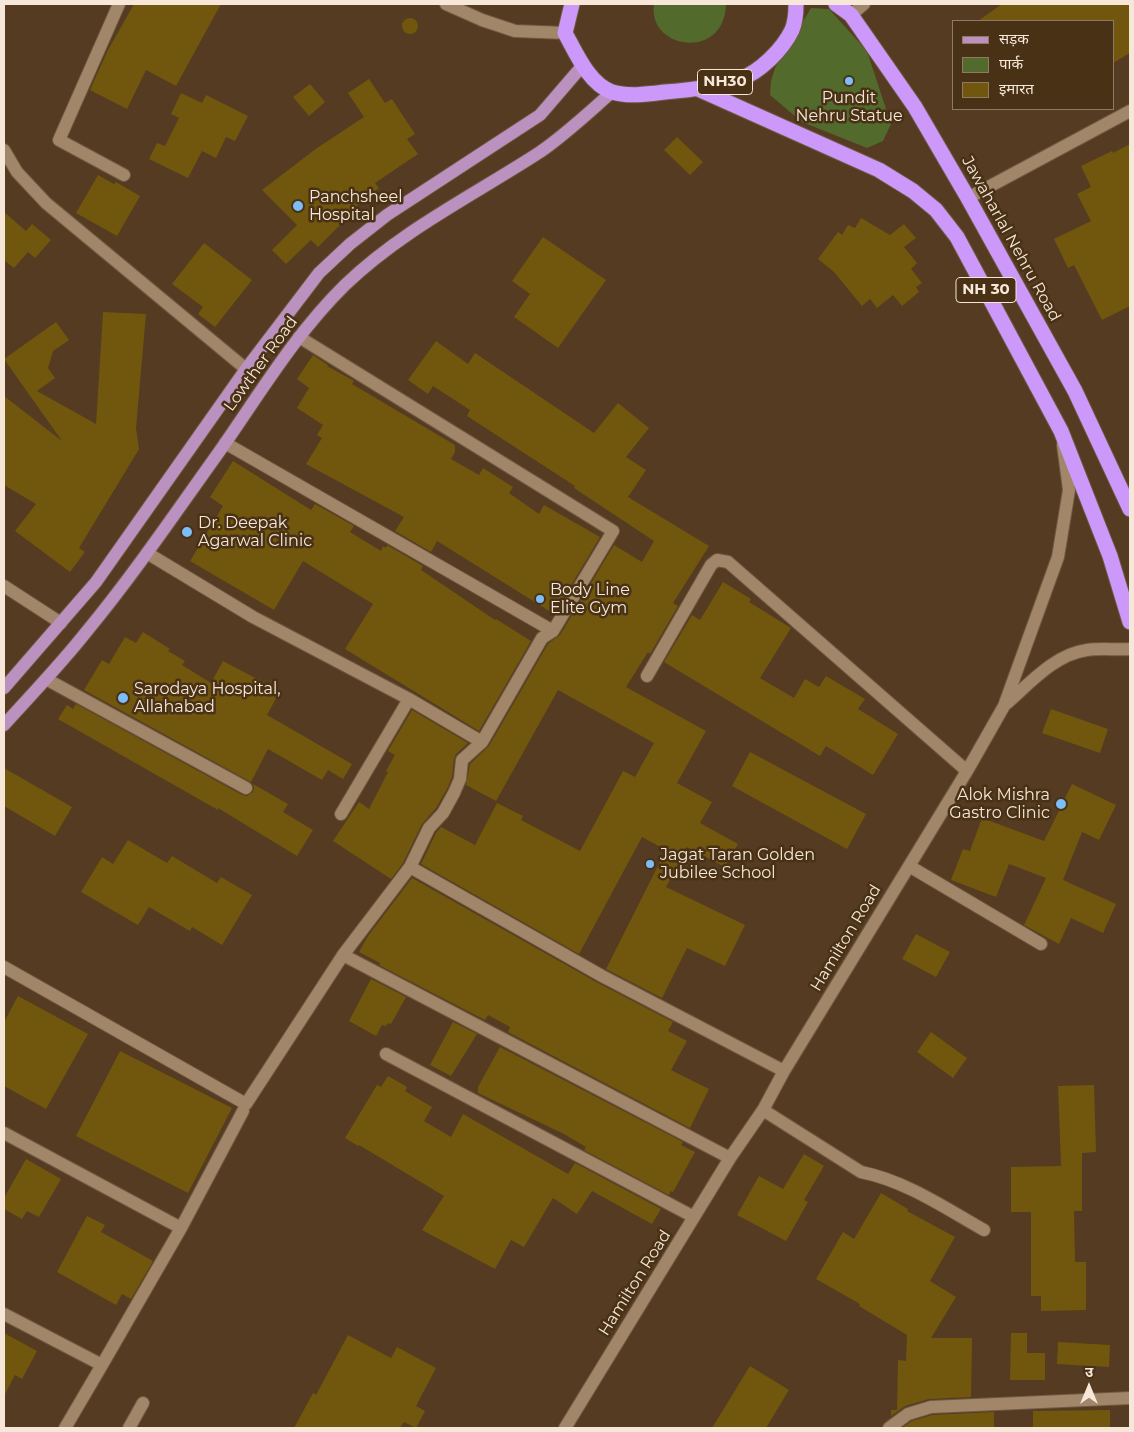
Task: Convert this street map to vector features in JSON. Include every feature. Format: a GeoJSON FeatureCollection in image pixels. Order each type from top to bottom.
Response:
{"type":"FeatureCollection","features":[{"type":"Feature","properties":{"kind":"highway"},"geometry":{"type":"LineString","coordinates":[[572,4],[566,33],[583,65],[596,82],[612,92]]}},
{"type":"Feature","properties":{"kind":"highway","name":"NH30"},"geometry":{"type":"LineString","coordinates":[[612,92],[638,94],[698,89],[742,78],[765,64],[781,48],[792,29],[796,4]]}},
{"type":"Feature","properties":{"kind":"highway","name":"Jawaharlal Nehru Road"},"geometry":{"type":"LineString","coordinates":[[836,4],[851,15],[914,107],[968,198],[1076,391],[1130,509]]}},
{"type":"Feature","properties":{"kind":"highway","name":"NH 30"},"geometry":{"type":"LineString","coordinates":[[698,89],[879,170],[913,192],[936,210],[957,237],[1061,431],[1110,556],[1130,622]]}},
{"type":"Feature","properties":{"kind":"main road","name":"Lowther Road"},"geometry":{"type":"LineString","coordinates":[[4,688],[96,582],[246,369],[319,273],[350,244],[387,215],[540,115],[583,65]]}},
{"type":"Feature","properties":{"kind":"main road","name":"Lowther Road"},"geometry":{"type":"LineString","coordinates":[[4,724],[87,631],[146,553],[299,337],[344,286],[372,262],[428,221],[541,151],[612,92]]}},
{"type":"Feature","properties":{"kind":"street"},"geometry":{"type":"LineString","coordinates":[[119,4],[59,140],[124,175]]}},
{"type":"Feature","properties":{"kind":"street"},"geometry":{"type":"LineString","coordinates":[[446,4],[482,20],[515,31],[566,33]]}},
{"type":"Feature","properties":{"kind":"street"},"geometry":{"type":"LineString","coordinates":[[851,15],[864,4]]}},
{"type":"Feature","properties":{"kind":"street"},"geometry":{"type":"LineString","coordinates":[[968,198],[1130,111]]}},
{"type":"Feature","properties":{"kind":"street"},"geometry":{"type":"LineString","coordinates":[[4,150],[17,172],[46,203],[246,369]]}},
{"type":"Feature","properties":{"kind":"street"},"geometry":{"type":"LineString","coordinates":[[4,967],[246,1104],[343,955],[410,867],[429,828],[443,813],[454,793],[460,779],[462,760],[482,742],[542,638],[553,631],[613,531],[299,337]]}},
{"type":"Feature","properties":{"kind":"street","name":"Hamilton Road"},"geometry":{"type":"LineString","coordinates":[[564,1428],[730,1158],[763,1110],[784,1070],[967,771],[1004,706],[1058,557],[1069,490],[1061,431]]}},
{"type":"Feature","properties":{"kind":"street"},"geometry":{"type":"LineString","coordinates":[[225,443],[553,631]]}},
{"type":"Feature","properties":{"kind":"street"},"geometry":{"type":"LineString","coordinates":[[146,553],[253,617],[409,699],[482,742]]}},
{"type":"Feature","properties":{"kind":"street"},"geometry":{"type":"LineString","coordinates":[[647,676],[711,565],[717,560],[728,562],[967,771]]}},
{"type":"Feature","properties":{"kind":"street"},"geometry":{"type":"LineString","coordinates":[[4,586],[61,624]]}},
{"type":"Feature","properties":{"kind":"street"},"geometry":{"type":"LineString","coordinates":[[1004,706],[1054,663],[1073,654],[1087,650],[1130,649]]}},
{"type":"Feature","properties":{"kind":"street"},"geometry":{"type":"LineString","coordinates":[[46,679],[246,788]]}},
{"type":"Feature","properties":{"kind":"street"},"geometry":{"type":"LineString","coordinates":[[340,814],[409,699]]}},
{"type":"Feature","properties":{"kind":"street"},"geometry":{"type":"LineString","coordinates":[[909,866],[1042,944]]}},
{"type":"Feature","properties":{"kind":"street"},"geometry":{"type":"LineString","coordinates":[[410,867],[602,976],[784,1070]]}},
{"type":"Feature","properties":{"kind":"street"},"geometry":{"type":"LineString","coordinates":[[343,955],[730,1158]]}},
{"type":"Feature","properties":{"kind":"street"},"geometry":{"type":"LineString","coordinates":[[386,1054],[694,1217]]}},
{"type":"Feature","properties":{"kind":"street"},"geometry":{"type":"LineString","coordinates":[[763,1110],[861,1172],[875,1174],[917,1192],[984,1230]]}},
{"type":"Feature","properties":{"kind":"street"},"geometry":{"type":"LineString","coordinates":[[65,1428],[182,1228],[243,1111]]}},
{"type":"Feature","properties":{"kind":"street"},"geometry":{"type":"LineString","coordinates":[[4,1133],[182,1228]]}},
{"type":"Feature","properties":{"kind":"street"},"geometry":{"type":"LineString","coordinates":[[4,1314],[102,1365]]}},
{"type":"Feature","properties":{"kind":"street"},"geometry":{"type":"LineString","coordinates":[[889,1428],[908,1414],[931,1407],[1130,1398]]}},
{"type":"Feature","properties":{"kind":"street"},"geometry":{"type":"LineString","coordinates":[[129,1428],[143,1403]]}},
{"type":"Feature","properties":{"kind":"green space"},"geometry":{"type":"Polygon","coordinates":[[[654,4],[726,4],[722,22],[713,35],[701,41],[687,43],[673,39],[662,31],[655,20],[654,4]]]}},
{"type":"Feature","properties":{"kind":"green space"},"geometry":{"type":"Polygon","coordinates":[[[811,8],[829,9],[867,51],[891,124],[883,141],[867,148],[802,122],[770,95],[771,81],[775,68],[811,8]]]}},
{"type":"Feature","properties":{"kind":"building"},"geometry":{"type":"Polygon","coordinates":[[[134,4],[221,4],[176,86],[146,70],[127,109],[90,90],[108,50],[134,4]]]}},
{"type":"Feature","properties":{"kind":"building"},"geometry":{"type":"Polygon","coordinates":[[[1002,4],[1130,4],[1130,53],[1114,62],[1114,20],[979,20],[1002,4]]]}},
{"type":"Feature","properties":{"kind":"building"},"geometry":{"type":"Polygon","coordinates":[[[407,18],[413,18],[418,23],[416,32],[407,34],[402,29],[402,23],[407,18]]]}},
{"type":"Feature","properties":{"kind":"building"},"geometry":{"type":"Polygon","coordinates":[[[369,79],[385,103],[392,99],[415,134],[407,139],[418,154],[375,183],[379,188],[348,213],[350,215],[318,247],[311,240],[286,264],[272,250],[297,225],[262,190],[317,148],[364,117],[348,93],[369,79]]]}},
{"type":"Feature","properties":{"kind":"building"},"geometry":{"type":"Polygon","coordinates":[[[310,84],[325,102],[309,116],[293,97],[310,84]]]}},
{"type":"Feature","properties":{"kind":"building"},"geometry":{"type":"Polygon","coordinates":[[[181,93],[202,103],[206,95],[248,116],[235,141],[226,137],[216,158],[202,151],[188,178],[149,159],[157,143],[165,146],[179,118],[171,114],[181,93]]]}},
{"type":"Feature","properties":{"kind":"building"},"geometry":{"type":"Polygon","coordinates":[[[677,137],[703,162],[690,175],[664,150],[677,137]]]}},
{"type":"Feature","properties":{"kind":"building"},"geometry":{"type":"Polygon","coordinates":[[[1130,144],[1130,306],[1102,320],[1074,265],[1068,268],[1054,239],[1091,221],[1077,194],[1091,187],[1081,166],[1130,144]]]}},
{"type":"Feature","properties":{"kind":"building"},"geometry":{"type":"Polygon","coordinates":[[[98,175],[114,184],[116,182],[140,196],[117,236],[76,213],[98,175]]]}},
{"type":"Feature","properties":{"kind":"building"},"geometry":{"type":"Polygon","coordinates":[[[4,212],[26,231],[32,224],[51,240],[35,258],[28,252],[14,268],[4,260],[4,212]]]}},
{"type":"Feature","properties":{"kind":"building"},"geometry":{"type":"Polygon","coordinates":[[[861,218],[890,235],[904,224],[916,238],[904,247],[917,263],[911,269],[922,283],[916,287],[919,292],[902,306],[893,295],[877,308],[870,299],[862,306],[834,272],[818,259],[838,232],[842,235],[848,225],[855,228],[861,218]]]}},
{"type":"Feature","properties":{"kind":"building"},"geometry":{"type":"Polygon","coordinates":[[[543,237],[606,280],[558,348],[514,317],[530,294],[512,281],[543,237]]]}},
{"type":"Feature","properties":{"kind":"building"},"geometry":{"type":"Polygon","coordinates":[[[204,243],[252,280],[215,327],[198,314],[203,307],[172,284],[204,243]]]}},
{"type":"Feature","properties":{"kind":"building"},"geometry":{"type":"Polygon","coordinates":[[[103,312],[146,314],[136,428],[139,449],[79,548],[85,552],[70,572],[15,531],[36,504],[4,485],[4,396],[62,441],[4,359],[56,322],[69,340],[53,351],[48,368],[55,378],[37,391],[96,424],[103,312]]]}},
{"type":"Feature","properties":{"kind":"building"},"geometry":{"type":"Polygon","coordinates":[[[436,341],[468,364],[475,353],[594,433],[618,403],[649,428],[626,457],[646,470],[628,497],[709,546],[673,603],[678,606],[650,654],[648,652],[626,687],[706,731],[677,783],[712,802],[700,823],[738,844],[725,867],[687,847],[666,887],[745,925],[725,966],[687,948],[662,998],[606,969],[666,850],[642,837],[579,954],[421,864],[436,833],[441,827],[475,845],[497,803],[523,816],[521,820],[580,851],[623,771],[635,777],[654,743],[558,690],[496,801],[466,785],[470,764],[489,746],[548,644],[560,635],[614,545],[642,562],[654,541],[574,488],[575,486],[467,416],[470,410],[433,386],[428,394],[408,380],[436,341]]]}},
{"type":"Feature","properties":{"kind":"building"},"geometry":{"type":"Polygon","coordinates":[[[313,355],[327,366],[354,381],[352,384],[455,445],[455,452],[451,459],[479,475],[483,468],[513,487],[509,493],[539,514],[544,505],[600,537],[554,614],[437,541],[431,552],[395,531],[404,517],[306,464],[322,438],[317,435],[323,425],[297,408],[309,388],[297,379],[313,355]]]}},
{"type":"Feature","properties":{"kind":"building"},"geometry":{"type":"Polygon","coordinates":[[[233,461],[311,510],[315,504],[354,526],[350,532],[381,551],[383,546],[386,548],[387,545],[423,566],[421,570],[495,620],[531,641],[479,731],[345,649],[373,604],[303,561],[274,610],[190,561],[223,506],[210,497],[233,461]]]}},
{"type":"Feature","properties":{"kind":"building"},"geometry":{"type":"Polygon","coordinates":[[[723,582],[751,599],[749,602],[791,628],[760,678],[794,698],[805,679],[819,687],[826,676],[865,699],[858,709],[898,734],[873,775],[826,746],[820,756],[664,662],[692,615],[700,620],[723,582]]]}},
{"type":"Feature","properties":{"kind":"building"},"geometry":{"type":"Polygon","coordinates":[[[143,632],[185,661],[182,665],[211,683],[223,661],[280,691],[267,715],[352,764],[343,779],[328,770],[322,780],[268,749],[251,782],[84,690],[102,660],[109,664],[125,637],[136,643],[143,632]]]}},
{"type":"Feature","properties":{"kind":"building"},"geometry":{"type":"Polygon","coordinates":[[[76,704],[242,795],[247,796],[253,792],[253,784],[288,804],[283,812],[313,830],[297,856],[218,808],[218,810],[58,719],[67,705],[73,709],[76,704]]]}},
{"type":"Feature","properties":{"kind":"building"},"geometry":{"type":"Polygon","coordinates":[[[1051,709],[1108,729],[1100,753],[1042,733],[1051,709]]]}},
{"type":"Feature","properties":{"kind":"building"},"geometry":{"type":"Polygon","coordinates":[[[412,710],[468,743],[456,754],[452,777],[447,789],[436,808],[422,824],[403,863],[391,879],[333,841],[359,802],[369,809],[395,755],[388,751],[412,710]]]}},
{"type":"Feature","properties":{"kind":"building"},"geometry":{"type":"Polygon","coordinates":[[[750,752],[866,814],[847,849],[732,786],[750,752]]]}},
{"type":"Feature","properties":{"kind":"building"},"geometry":{"type":"Polygon","coordinates":[[[4,768],[72,807],[55,836],[4,806],[4,768]]]}},
{"type":"Feature","properties":{"kind":"building"},"geometry":{"type":"Polygon","coordinates":[[[1072,784],[1116,805],[1099,840],[1082,832],[1063,880],[1116,904],[1103,933],[1071,918],[1059,944],[1024,925],[1046,878],[1009,864],[996,897],[951,880],[963,849],[970,851],[982,818],[1044,841],[1072,784]]]}},
{"type":"Feature","properties":{"kind":"building"},"geometry":{"type":"Polygon","coordinates":[[[128,840],[167,863],[172,856],[217,883],[221,877],[252,895],[222,945],[192,927],[190,931],[149,907],[138,925],[81,892],[102,857],[113,864],[128,840]]]}},
{"type":"Feature","properties":{"kind":"building"},"geometry":{"type":"Polygon","coordinates":[[[412,878],[598,983],[673,1022],[668,1031],[687,1041],[671,1070],[709,1089],[690,1128],[508,1032],[510,1027],[488,1015],[485,1020],[379,965],[380,963],[359,952],[368,936],[412,878]]]}},
{"type":"Feature","properties":{"kind":"building"},"geometry":{"type":"Polygon","coordinates":[[[916,934],[950,952],[936,977],[902,959],[916,934]]]}},
{"type":"Feature","properties":{"kind":"building"},"geometry":{"type":"Polygon","coordinates":[[[371,979],[406,997],[391,1024],[382,1025],[376,1036],[349,1021],[371,979]]]}},
{"type":"Feature","properties":{"kind":"building"},"geometry":{"type":"Polygon","coordinates":[[[18,996],[88,1034],[46,1109],[4,1086],[4,1022],[18,996]]]}},
{"type":"Feature","properties":{"kind":"building"},"geometry":{"type":"Polygon","coordinates":[[[453,1022],[477,1034],[451,1076],[430,1065],[453,1022]]]}},
{"type":"Feature","properties":{"kind":"building"},"geometry":{"type":"Polygon","coordinates":[[[931,1032],[967,1058],[953,1078],[917,1052],[931,1032]]]}},
{"type":"Feature","properties":{"kind":"building"},"geometry":{"type":"Polygon","coordinates":[[[500,1047],[683,1142],[681,1145],[695,1152],[673,1192],[671,1191],[669,1195],[584,1150],[586,1147],[564,1134],[478,1093],[478,1087],[500,1047]]]}},
{"type":"Feature","properties":{"kind":"building"},"geometry":{"type":"Polygon","coordinates":[[[120,1051],[232,1108],[188,1193],[76,1136],[120,1051]]]}},
{"type":"Feature","properties":{"kind":"building"},"geometry":{"type":"Polygon","coordinates":[[[388,1076],[407,1087],[405,1091],[432,1107],[424,1121],[451,1137],[463,1114],[568,1174],[575,1163],[661,1209],[652,1224],[592,1191],[577,1214],[553,1198],[524,1247],[511,1240],[495,1269],[422,1230],[444,1196],[345,1138],[377,1085],[381,1087],[388,1076]]]}},
{"type":"Feature","properties":{"kind":"building"},"geometry":{"type":"Polygon","coordinates":[[[1094,1085],[1096,1152],[1082,1153],[1082,1211],[1074,1211],[1075,1262],[1086,1262],[1086,1310],[1041,1311],[1041,1296],[1031,1296],[1031,1212],[1011,1212],[1011,1167],[1061,1166],[1058,1086],[1094,1085]]]}},
{"type":"Feature","properties":{"kind":"building"},"geometry":{"type":"Polygon","coordinates":[[[804,1154],[824,1166],[804,1200],[808,1202],[786,1241],[737,1215],[759,1176],[783,1189],[804,1154]]]}},
{"type":"Feature","properties":{"kind":"building"},"geometry":{"type":"Polygon","coordinates":[[[26,1159],[61,1179],[39,1217],[27,1211],[22,1219],[4,1209],[4,1198],[26,1159]]]}},
{"type":"Feature","properties":{"kind":"building"},"geometry":{"type":"Polygon","coordinates":[[[881,1193],[908,1209],[907,1211],[955,1237],[930,1281],[956,1297],[931,1338],[972,1338],[971,1397],[929,1399],[905,1406],[891,1416],[891,1410],[897,1410],[898,1360],[906,1361],[907,1335],[859,1306],[860,1304],[816,1279],[843,1232],[854,1239],[881,1193]]]}},
{"type":"Feature","properties":{"kind":"building"},"geometry":{"type":"Polygon","coordinates":[[[87,1216],[105,1225],[101,1232],[153,1261],[131,1299],[122,1294],[116,1305],[57,1272],[87,1216]]]}},
{"type":"Feature","properties":{"kind":"building"},"geometry":{"type":"Polygon","coordinates":[[[4,1333],[37,1351],[22,1379],[15,1375],[4,1396],[4,1333]]]}},
{"type":"Feature","properties":{"kind":"building"},"geometry":{"type":"Polygon","coordinates":[[[1011,1333],[1027,1333],[1027,1353],[1045,1353],[1045,1380],[1010,1380],[1011,1333]]]}},
{"type":"Feature","properties":{"kind":"building"},"geometry":{"type":"Polygon","coordinates":[[[348,1335],[391,1358],[397,1347],[436,1368],[416,1406],[425,1411],[416,1428],[404,1422],[400,1428],[294,1428],[313,1393],[316,1395],[348,1335]]]}},
{"type":"Feature","properties":{"kind":"building"},"geometry":{"type":"Polygon","coordinates":[[[1058,1342],[1110,1345],[1109,1367],[1057,1364],[1058,1342]]]}},
{"type":"Feature","properties":{"kind":"building"},"geometry":{"type":"Polygon","coordinates":[[[750,1366],[789,1390],[766,1428],[712,1428],[750,1366]]]}},
{"type":"Feature","properties":{"kind":"building"},"geometry":{"type":"Polygon","coordinates":[[[1110,1410],[1110,1428],[1033,1428],[1033,1411],[1110,1410]]]}},
{"type":"Feature","properties":{"kind":"building"},"geometry":{"type":"Polygon","coordinates":[[[994,1412],[994,1428],[902,1428],[912,1421],[932,1415],[994,1412]]]}},
{"type":"Feature","properties":{"kind":"place","name":"Pundit Nehru Statue"},"geometry":{"type":"Point","coordinates":[849,81]}},
{"type":"Feature","properties":{"kind":"place","name":"Panchsheel Hospital"},"geometry":{"type":"Point","coordinates":[298,206]}},
{"type":"Feature","properties":{"kind":"place","name":"Dr. Deepak Agarwal Clinic"},"geometry":{"type":"Point","coordinates":[187,532]}},
{"type":"Feature","properties":{"kind":"place","name":"Body Line Elite Gym"},"geometry":{"type":"Point","coordinates":[540,599]}},
{"type":"Feature","properties":{"kind":"place","name":"Sarodaya Hospital, Allahabad"},"geometry":{"type":"Point","coordinates":[123,698]}},
{"type":"Feature","properties":{"kind":"place","name":"Alok Mishra Gastro Clinic"},"geometry":{"type":"Point","coordinates":[1061,804]}},
{"type":"Feature","properties":{"kind":"place","name":"Jagat Taran Golden Jubilee School"},"geometry":{"type":"Point","coordinates":[650,864]}}]}
